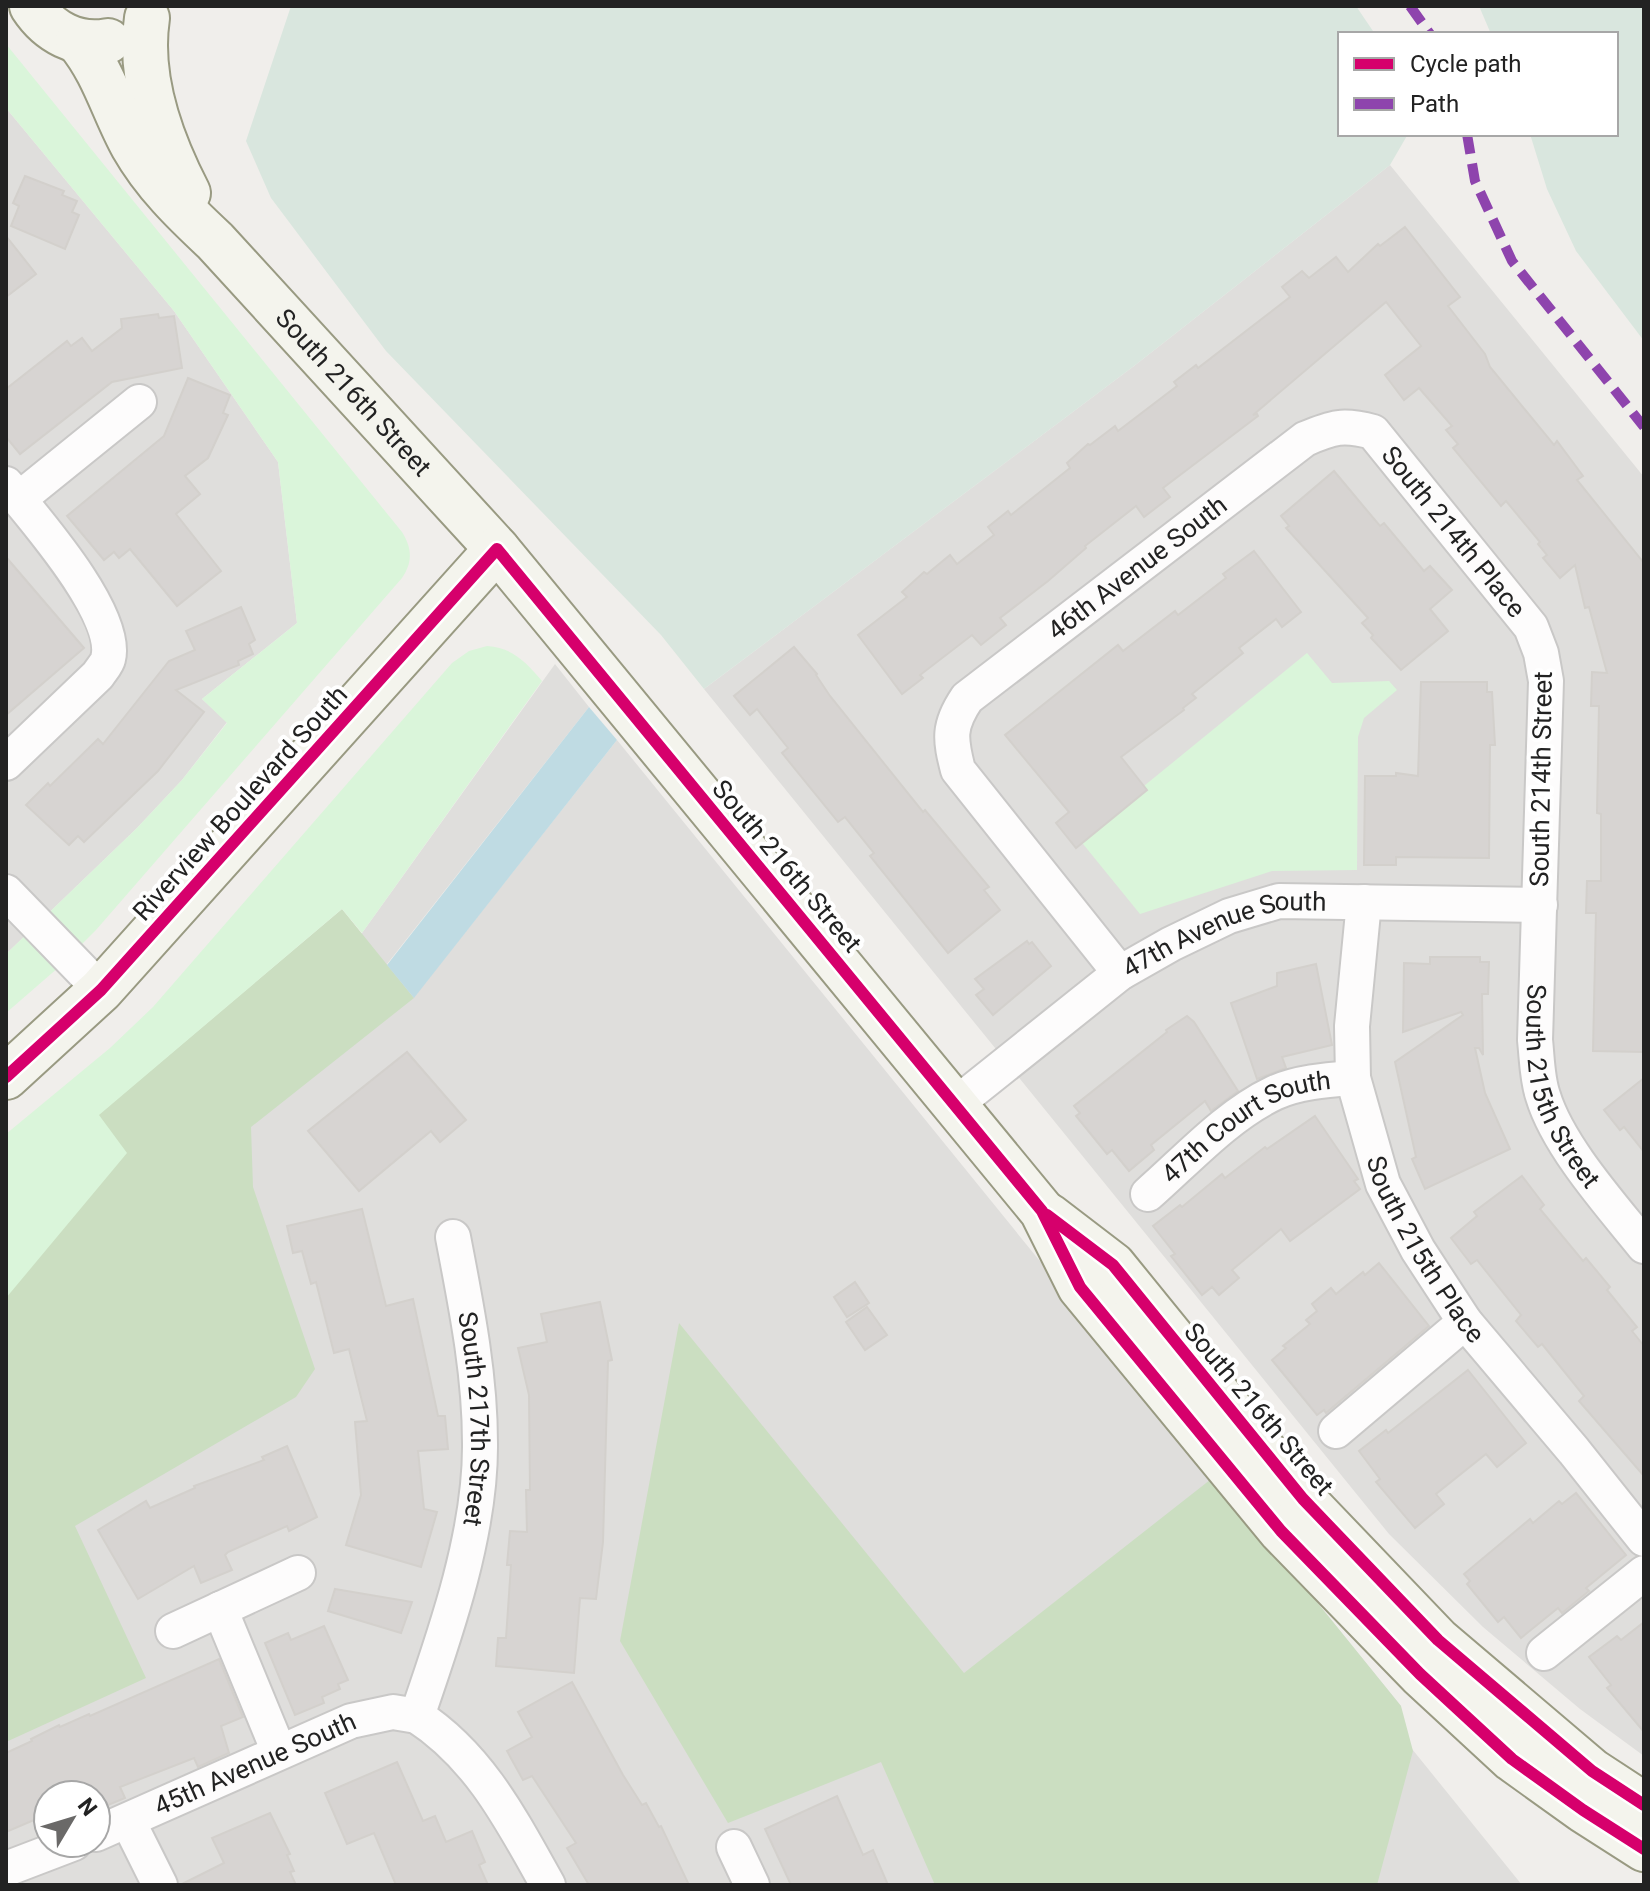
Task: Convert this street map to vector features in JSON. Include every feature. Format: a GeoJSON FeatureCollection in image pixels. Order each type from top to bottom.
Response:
{"type":"FeatureCollection","features":[{"type":"Feature","properties":{"kind":"street"},"geometry":{"type":"LineString","coordinates":[[32,6],[45,23],[61,34],[78,41],[98,43],[116,39],[133,30],[151,12]]}},
{"type":"Feature","properties":{"kind":"street","name":"South 216th Street"},"geometry":{"type":"LineString","coordinates":[[151,12],[144,40],[154,107],[186,190],[215,241]]}},
{"type":"Feature","properties":{"kind":"street","name":"South 216th Street"},"geometry":{"type":"LineString","coordinates":[[78,41],[91,57],[133,146],[177,205],[215,241],[497,549],[1042,1211],[1113,1265],[1429,1657]]}},
{"type":"Feature","properties":{"kind":"street"},"geometry":{"type":"LineString","coordinates":[[6,763],[98,675],[108,660],[109,642],[86,588],[12,492],[139,402]]}},
{"type":"Feature","properties":{"kind":"street","name":"South 214th Place"},"geometry":{"type":"LineString","coordinates":[[1351,426],[1373,432],[1531,627],[1541,653]]}},
{"type":"Feature","properties":{"kind":"street","name":"46th Avenue South"},"geometry":{"type":"LineString","coordinates":[[1120,973],[958,770],[950,740],[957,713],[967,698],[1305,439],[1332,428],[1351,426]]}},
{"type":"Feature","properties":{"kind":"street","name":"Riverview Boulevard South"},"geometry":{"type":"LineString","coordinates":[[6,1077],[101,990],[497,549]]}},
{"type":"Feature","properties":{"kind":"street","name":"South 214th Street"},"geometry":{"type":"LineString","coordinates":[[1540,905],[1546,681],[1541,653]]}},
{"type":"Feature","properties":{"kind":"street"},"geometry":{"type":"LineString","coordinates":[[6,892],[101,990]]}},
{"type":"Feature","properties":{"kind":"street","name":"47th Avenue South"},"geometry":{"type":"LineString","coordinates":[[956,1104],[1120,973],[1229,916],[1279,901],[1540,905]]}},
{"type":"Feature","properties":{"kind":"street","name":"South 215th Place"},"geometry":{"type":"LineString","coordinates":[[1364,902],[1352,1026],[1353,1078],[1383,1184],[1418,1250],[1465,1322],[1644,1539]]}},
{"type":"Feature","properties":{"kind":"street","name":"South 215th Street"},"geometry":{"type":"LineString","coordinates":[[1540,905],[1535,1040],[1543,1096],[1562,1136],[1599,1190],[1644,1246]]}},
{"type":"Feature","properties":{"kind":"street","name":"47th Court South"},"geometry":{"type":"LineString","coordinates":[[1148,1194],[1235,1118],[1275,1092],[1317,1081],[1353,1078]]}},
{"type":"Feature","properties":{"kind":"street","name":"South 217th Street"},"geometry":{"type":"LineString","coordinates":[[417,1716],[459,1584],[473,1513],[481,1446],[478,1382],[453,1237]]}},
{"type":"Feature","properties":{"kind":"street"},"geometry":{"type":"LineString","coordinates":[[1336,1431],[1465,1322]]}},
{"type":"Feature","properties":{"kind":"street"},"geometry":{"type":"LineString","coordinates":[[173,1631],[298,1573]]}},
{"type":"Feature","properties":{"kind":"street"},"geometry":{"type":"LineString","coordinates":[[1544,1653],[1644,1573]]}},
{"type":"Feature","properties":{"kind":"street"},"geometry":{"type":"LineString","coordinates":[[220,1609],[279,1752]]}},
{"type":"Feature","properties":{"kind":"street"},"geometry":{"type":"LineString","coordinates":[[1429,1657],[1644,1805]]}},
{"type":"Feature","properties":{"kind":"street"},"geometry":{"type":"LineString","coordinates":[[1429,1657],[1512,1759],[1644,1849]]}},
{"type":"Feature","properties":{"kind":"street","name":"45th Avenue South"},"geometry":{"type":"LineString","coordinates":[[112,1828],[351,1721],[393,1712],[417,1716]]}},
{"type":"Feature","properties":{"kind":"street"},"geometry":{"type":"LineString","coordinates":[[417,1716],[455,1743],[471,1761],[509,1816],[548,1885]]}},
{"type":"Feature","properties":{"kind":"street"},"geometry":{"type":"LineString","coordinates":[[128,1821],[160,1885]]}},
{"type":"Feature","properties":{"kind":"street"},"geometry":{"type":"LineString","coordinates":[[734,1847],[752,1885]]}},
{"type":"Feature","properties":{"kind":"street"},"geometry":{"type":"LineString","coordinates":[[6,1869],[32,1859]]}},
{"type":"Feature","properties":{"kind":"shaded area"},"geometry":{"type":"Polygon","coordinates":[[[291,6],[1356,6],[1374,32],[1338,32],[1338,136],[1407,136],[1390,165],[1134,366],[704,689],[661,635],[386,351],[271,198],[246,141],[291,6]]]}},
{"type":"Feature","properties":{"kind":"shaded area"},"geometry":{"type":"Polygon","coordinates":[[[1479,6],[1644,6],[1644,341],[1576,251],[1547,189],[1531,136],[1618,136],[1618,32],[1490,32],[1479,6]]]}},
{"type":"Feature","properties":{"kind":"shaded area"},"geometry":{"type":"Polygon","coordinates":[[[6,108],[174,311],[278,462],[297,623],[202,699],[227,722],[182,780],[137,828],[6,954],[6,108]]]}},
{"type":"Feature","properties":{"kind":"shaded area"},"geometry":{"type":"Polygon","coordinates":[[[1390,165],[1644,477],[1644,1756],[1580,1709],[1483,1627],[1389,1534],[704,689],[1134,366],[1390,165]]]}},
{"type":"Feature","properties":{"kind":"shaded area"},"geometry":{"type":"Polygon","coordinates":[[[555,664],[589,707],[387,964],[414,997],[617,740],[1401,1706],[1387,1718],[1522,1885],[6,1885],[6,1298],[362,933],[555,664]]]}},
{"type":"Feature","properties":{"kind":"green space"},"geometry":{"type":"Polygon","coordinates":[[[6,44],[402,532],[410,555],[402,578],[96,930],[6,1013],[6,954],[137,828],[182,780],[227,723],[202,699],[297,623],[278,462],[174,311],[6,108],[6,44]]]}},
{"type":"Feature","properties":{"kind":"green space"},"geometry":{"type":"Polygon","coordinates":[[[487,646],[518,657],[542,681],[362,933],[342,909],[99,1115],[127,1153],[6,1298],[6,1134],[110,1048],[153,1007],[452,663],[469,651],[487,646]]]}},
{"type":"Feature","properties":{"kind":"green space"},"geometry":{"type":"Polygon","coordinates":[[[1307,653],[1332,683],[1389,681],[1397,690],[1364,718],[1358,737],[1357,870],[1272,871],[1140,914],[1079,839],[1307,653]]]}},
{"type":"Feature","properties":{"kind":"green space"},"geometry":{"type":"Polygon","coordinates":[[[342,909],[414,998],[251,1127],[253,1187],[315,1369],[296,1397],[75,1526],[146,1678],[6,1742],[6,1216],[98,1115],[342,909]]]}},
{"type":"Feature","properties":{"kind":"green space"},"geometry":{"type":"Polygon","coordinates":[[[679,1323],[964,1673],[1215,1476],[1401,1706],[1413,1751],[1377,1885],[935,1885],[881,1762],[728,1823],[620,1641],[679,1323]]]}},
{"type":"Feature","properties":{"kind":"water"},"geometry":{"type":"Polygon","coordinates":[[[589,707],[617,740],[414,998],[387,965],[589,707]]]}},
{"type":"Feature","properties":{"kind":"building"},"geometry":{"type":"Polygon","coordinates":[[[25,176],[64,191],[62,195],[77,201],[72,212],[79,215],[65,249],[11,226],[19,206],[13,203],[25,176]]]}},
{"type":"Feature","properties":{"kind":"building"},"geometry":{"type":"Polygon","coordinates":[[[1405,227],[1460,297],[1448,306],[1485,354],[1490,367],[1554,445],[1557,441],[1583,476],[1577,480],[1644,563],[1644,1052],[1593,1051],[1596,913],[1586,913],[1587,881],[1601,881],[1601,814],[1597,813],[1599,706],[1591,706],[1592,672],[1607,673],[1589,607],[1585,608],[1575,565],[1560,578],[1543,558],[1547,555],[1538,544],[1540,542],[1506,501],[1501,506],[1453,448],[1458,444],[1446,430],[1452,426],[1419,388],[1404,400],[1385,375],[1421,346],[1386,302],[1253,415],[1258,416],[1163,488],[1170,497],[1144,517],[1136,506],[1000,618],[1006,625],[981,645],[972,635],[920,675],[923,678],[902,694],[858,635],[907,597],[902,592],[924,572],[927,574],[950,555],[957,564],[994,535],[988,527],[1008,511],[1011,515],[1070,468],[1067,463],[1088,444],[1115,426],[1118,431],[1177,386],[1174,382],[1196,365],[1198,368],[1290,297],[1282,287],[1302,271],[1309,278],[1336,257],[1348,272],[1378,244],[1380,246],[1405,227]]]}},
{"type":"Feature","properties":{"kind":"building"},"geometry":{"type":"Polygon","coordinates":[[[6,236],[36,274],[6,297],[6,236]]]}},
{"type":"Feature","properties":{"kind":"building"},"geometry":{"type":"Polygon","coordinates":[[[158,314],[159,318],[174,316],[182,368],[112,382],[20,454],[6,437],[6,389],[67,341],[71,346],[82,338],[92,351],[122,328],[121,319],[158,314]]]}},
{"type":"Feature","properties":{"kind":"building"},"geometry":{"type":"Polygon","coordinates":[[[188,378],[230,395],[223,413],[228,415],[208,458],[185,476],[200,494],[176,514],[221,571],[177,606],[130,549],[119,558],[114,552],[104,560],[67,516],[164,436],[188,378]]]}},
{"type":"Feature","properties":{"kind":"building"},"geometry":{"type":"Polygon","coordinates":[[[1334,471],[1380,526],[1384,523],[1424,571],[1430,566],[1452,590],[1430,609],[1448,631],[1401,670],[1371,638],[1373,635],[1362,623],[1368,618],[1286,528],[1289,526],[1281,516],[1334,471]]]}},
{"type":"Feature","properties":{"kind":"building"},"geometry":{"type":"Polygon","coordinates":[[[1254,551],[1301,612],[1282,627],[1276,619],[1239,648],[1243,653],[1192,694],[1196,698],[1184,710],[1121,757],[1147,790],[1076,848],[1056,823],[1069,812],[1005,735],[1118,645],[1123,651],[1175,611],[1178,615],[1226,578],[1223,574],[1254,551]]]}},
{"type":"Feature","properties":{"kind":"building"},"geometry":{"type":"Polygon","coordinates":[[[6,557],[84,648],[6,715],[6,557]]]}},
{"type":"Feature","properties":{"kind":"building"},"geometry":{"type":"Polygon","coordinates":[[[241,607],[255,640],[249,644],[253,654],[238,661],[239,665],[176,690],[204,712],[158,771],[84,842],[78,836],[69,845],[26,805],[98,739],[103,744],[169,661],[195,650],[186,631],[241,607]]]}},
{"type":"Feature","properties":{"kind":"building"},"geometry":{"type":"Polygon","coordinates":[[[794,647],[923,812],[925,810],[989,887],[984,890],[1000,910],[948,953],[870,856],[874,853],[845,817],[838,822],[782,753],[788,748],[757,709],[750,715],[734,696],[794,647]]]}},
{"type":"Feature","properties":{"kind":"building"},"geometry":{"type":"Polygon","coordinates":[[[1421,682],[1487,682],[1487,692],[1492,692],[1495,745],[1490,745],[1489,858],[1396,857],[1396,865],[1364,865],[1365,776],[1396,776],[1396,773],[1418,776],[1421,682]]]}},
{"type":"Feature","properties":{"kind":"building"},"geometry":{"type":"Polygon","coordinates":[[[1027,941],[1029,944],[1032,942],[1051,966],[993,1015],[976,995],[984,989],[975,979],[1027,941]]]}},
{"type":"Feature","properties":{"kind":"building"},"geometry":{"type":"Polygon","coordinates":[[[1430,957],[1480,957],[1480,962],[1489,962],[1488,994],[1482,994],[1483,1055],[1479,1048],[1475,1048],[1485,1093],[1510,1149],[1425,1189],[1412,1159],[1416,1157],[1395,1062],[1463,1015],[1461,1012],[1403,1032],[1404,963],[1430,964],[1430,957]]]}},
{"type":"Feature","properties":{"kind":"building"},"geometry":{"type":"Polygon","coordinates":[[[1316,964],[1332,1045],[1282,1057],[1286,1068],[1257,1079],[1231,1003],[1277,986],[1277,973],[1316,964]]]}},
{"type":"Feature","properties":{"kind":"building"},"geometry":{"type":"Polygon","coordinates":[[[1187,1016],[1194,1022],[1238,1091],[1211,1111],[1205,1101],[1151,1145],[1154,1150],[1129,1171],[1112,1150],[1107,1154],[1076,1116],[1080,1113],[1074,1106],[1187,1016]]]}},
{"type":"Feature","properties":{"kind":"building"},"geometry":{"type":"Polygon","coordinates":[[[407,1052],[466,1120],[440,1142],[431,1131],[359,1191],[308,1131],[407,1052]]]}},
{"type":"Feature","properties":{"kind":"building"},"geometry":{"type":"Polygon","coordinates":[[[1644,1078],[1644,1152],[1624,1127],[1620,1130],[1604,1110],[1644,1078]]]}},
{"type":"Feature","properties":{"kind":"building"},"geometry":{"type":"Polygon","coordinates":[[[1315,1116],[1358,1179],[1354,1181],[1360,1189],[1290,1241],[1281,1229],[1232,1270],[1239,1278],[1219,1295],[1212,1287],[1202,1295],[1171,1256],[1175,1254],[1153,1226],[1222,1174],[1225,1178],[1265,1147],[1267,1149],[1315,1116]]]}},
{"type":"Feature","properties":{"kind":"building"},"geometry":{"type":"Polygon","coordinates":[[[1522,1176],[1544,1205],[1540,1209],[1583,1261],[1586,1258],[1610,1287],[1607,1290],[1637,1327],[1632,1331],[1644,1346],[1644,1476],[1579,1401],[1584,1396],[1542,1344],[1538,1347],[1516,1321],[1521,1315],[1477,1260],[1471,1264],[1451,1238],[1477,1216],[1474,1212],[1522,1176]]]}},
{"type":"Feature","properties":{"kind":"building"},"geometry":{"type":"Polygon","coordinates":[[[362,1209],[386,1306],[413,1299],[438,1416],[445,1416],[448,1449],[418,1451],[424,1509],[437,1512],[421,1567],[346,1545],[361,1495],[355,1422],[367,1421],[349,1349],[334,1353],[316,1282],[311,1284],[302,1251],[293,1253],[287,1226],[362,1209]]]}},
{"type":"Feature","properties":{"kind":"building"},"geometry":{"type":"Polygon","coordinates":[[[1379,1263],[1429,1326],[1326,1413],[1324,1410],[1317,1415],[1272,1360],[1286,1348],[1283,1346],[1310,1324],[1306,1320],[1317,1311],[1312,1304],[1331,1288],[1336,1294],[1379,1263]]]}},
{"type":"Feature","properties":{"kind":"building"},"geometry":{"type":"Polygon","coordinates":[[[855,1282],[869,1303],[847,1317],[834,1297],[855,1282]]]}},
{"type":"Feature","properties":{"kind":"building"},"geometry":{"type":"Polygon","coordinates":[[[600,1302],[612,1360],[608,1361],[603,1542],[596,1599],[580,1598],[574,1673],[496,1666],[498,1638],[506,1638],[510,1531],[527,1532],[526,1490],[530,1490],[529,1395],[518,1348],[547,1342],[541,1314],[600,1302]]]}},
{"type":"Feature","properties":{"kind":"building"},"geometry":{"type":"Polygon","coordinates":[[[867,1307],[887,1335],[865,1350],[846,1322],[867,1307]]]}},
{"type":"Feature","properties":{"kind":"building"},"geometry":{"type":"Polygon","coordinates":[[[1468,1370],[1526,1443],[1497,1467],[1486,1454],[1436,1494],[1444,1504],[1415,1528],[1376,1482],[1380,1479],[1359,1451],[1386,1430],[1388,1433],[1468,1370]]]}},
{"type":"Feature","properties":{"kind":"building"},"geometry":{"type":"Polygon","coordinates":[[[287,1446],[317,1517],[289,1531],[287,1526],[228,1552],[225,1555],[232,1570],[201,1583],[194,1566],[138,1599],[98,1530],[146,1501],[150,1508],[194,1486],[264,1460],[262,1457],[287,1446]]]}},
{"type":"Feature","properties":{"kind":"building"},"geometry":{"type":"Polygon","coordinates":[[[1576,1493],[1626,1555],[1586,1588],[1589,1591],[1562,1613],[1558,1608],[1521,1638],[1504,1617],[1498,1622],[1467,1584],[1470,1581],[1464,1574],[1530,1519],[1533,1523],[1559,1501],[1562,1504],[1576,1493]]]}},
{"type":"Feature","properties":{"kind":"building"},"geometry":{"type":"Polygon","coordinates":[[[335,1589],[412,1602],[401,1633],[328,1611],[335,1589]]]}},
{"type":"Feature","properties":{"kind":"building"},"geometry":{"type":"Polygon","coordinates":[[[1644,1622],[1644,1732],[1607,1688],[1611,1685],[1589,1657],[1617,1636],[1621,1640],[1644,1622]]]}},
{"type":"Feature","properties":{"kind":"building"},"geometry":{"type":"Polygon","coordinates":[[[324,1626],[348,1680],[338,1684],[340,1689],[322,1697],[324,1703],[295,1715],[265,1643],[288,1633],[291,1640],[324,1626]]]}},
{"type":"Feature","properties":{"kind":"building"},"geometry":{"type":"Polygon","coordinates":[[[219,1659],[243,1717],[221,1726],[229,1753],[198,1767],[194,1758],[120,1787],[125,1798],[112,1803],[112,1779],[32,1779],[32,1821],[6,1832],[6,1753],[59,1725],[90,1716],[219,1659]]]}},
{"type":"Feature","properties":{"kind":"building"},"geometry":{"type":"Polygon","coordinates":[[[572,1682],[623,1775],[642,1805],[646,1803],[661,1826],[689,1885],[589,1885],[567,1848],[576,1843],[532,1776],[523,1780],[507,1751],[532,1737],[518,1712],[572,1682]]]}},
{"type":"Feature","properties":{"kind":"building"},"geometry":{"type":"Polygon","coordinates":[[[397,1762],[423,1821],[435,1816],[446,1842],[472,1831],[485,1862],[479,1865],[488,1885],[396,1885],[374,1833],[347,1844],[325,1793],[397,1762]]]}},
{"type":"Feature","properties":{"kind":"building"},"geometry":{"type":"Polygon","coordinates":[[[837,1796],[863,1855],[873,1850],[888,1885],[791,1885],[765,1829],[837,1796]]]}},
{"type":"Feature","properties":{"kind":"building"},"geometry":{"type":"Polygon","coordinates":[[[270,1813],[290,1854],[287,1855],[294,1871],[290,1872],[296,1885],[180,1885],[224,1863],[212,1838],[270,1813]]]}},
{"type":"Feature","properties":{"kind":"marked path"},"geometry":{"type":"LineString","coordinates":[[1410,6],[1429,32]]}},
{"type":"Feature","properties":{"kind":"marked path"},"geometry":{"type":"LineString","coordinates":[[1467,136],[1475,181],[1512,261],[1644,427]]}},
{"type":"Feature","properties":{"kind":"cycle path"},"geometry":{"type":"LineString","coordinates":[[6,1077],[101,990],[497,549],[1042,1211],[1080,1287],[1281,1531],[1420,1674],[1512,1759],[1644,1849]]}},
{"type":"Feature","properties":{"kind":"cycle path"},"geometry":{"type":"LineString","coordinates":[[1047,1215],[1113,1265],[1303,1499],[1438,1640],[1592,1771],[1644,1805]]}}]}
